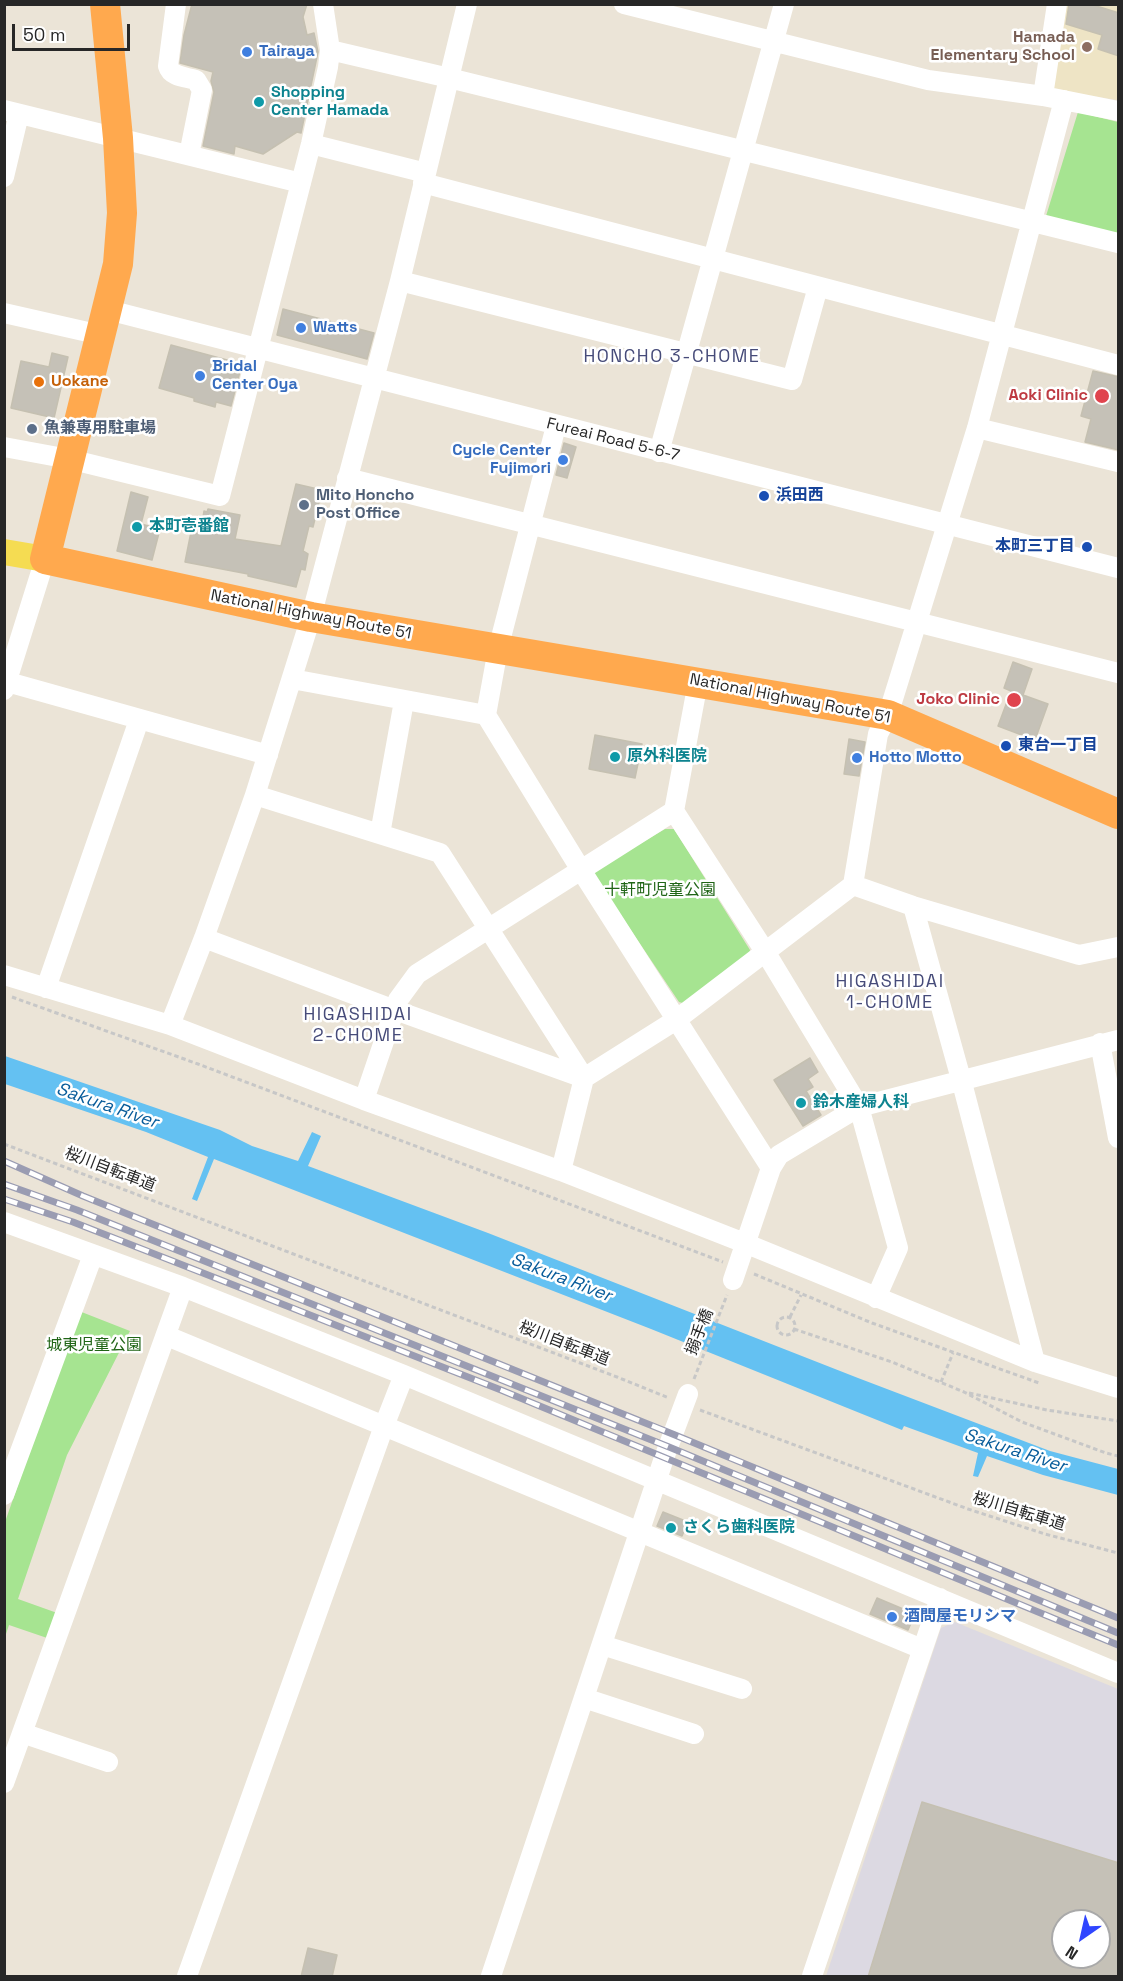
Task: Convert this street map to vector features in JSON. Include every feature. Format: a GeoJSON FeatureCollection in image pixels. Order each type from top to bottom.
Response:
{"type":"FeatureCollection","features":[{"type":"Feature","properties":{"kind":"highway"},"geometry":{"type":"LineString","coordinates":[[45,559],[118,264],[122,213],[118,138],[105,4]]}},
{"type":"Feature","properties":{"kind":"highway","name":"National Highway Route 51"},"geometry":{"type":"LineString","coordinates":[[45,559],[311,617],[888,715],[1119,814]]}},
{"type":"Feature","properties":{"kind":"main road"},"geometry":{"type":"LineString","coordinates":[[4,552],[45,559]]}},
{"type":"Feature","properties":{"kind":"street"},"geometry":{"type":"LineString","coordinates":[[176,4],[169,71],[196,80],[202,90],[189,155]]}},
{"type":"Feature","properties":{"kind":"street"},"geometry":{"type":"LineString","coordinates":[[4,447],[69,459],[220,496],[311,144],[330,50],[323,4]]}},
{"type":"Feature","properties":{"kind":"street"},"geometry":{"type":"LineString","coordinates":[[170,1025],[255,795],[311,617],[400,281],[467,4]]}},
{"type":"Feature","properties":{"kind":"street"},"geometry":{"type":"LineString","coordinates":[[624,4],[928,80],[1043,96],[1119,111]]}},
{"type":"Feature","properties":{"kind":"street"},"geometry":{"type":"LineString","coordinates":[[659,452],[715,259],[784,4]]}},
{"type":"Feature","properties":{"kind":"street"},"geometry":{"type":"LineString","coordinates":[[1043,96],[1057,4]]}},
{"type":"Feature","properties":{"kind":"street"},"geometry":{"type":"LineString","coordinates":[[330,50],[1119,243]]}},
{"type":"Feature","properties":{"kind":"street"},"geometry":{"type":"LineString","coordinates":[[561,1171],[584,1078],[676,1020],[853,885],[878,734],[888,715],[977,428],[1064,100]]}},
{"type":"Feature","properties":{"kind":"street"},"geometry":{"type":"LineString","coordinates":[[4,177],[12,112],[302,183]]}},
{"type":"Feature","properties":{"kind":"street"},"geometry":{"type":"LineString","coordinates":[[311,144],[715,259],[1119,365]]}},
{"type":"Feature","properties":{"kind":"street"},"geometry":{"type":"LineString","coordinates":[[400,281],[792,380],[818,287]]}},
{"type":"Feature","properties":{"kind":"street","name":"Fureai Road 5-6-7"},"geometry":{"type":"LineString","coordinates":[[4,313],[104,322],[258,348],[1119,568]]}},
{"type":"Feature","properties":{"kind":"street"},"geometry":{"type":"LineString","coordinates":[[556,426],[498,649],[486,715],[581,870],[771,1168]]}},
{"type":"Feature","properties":{"kind":"street"},"geometry":{"type":"LineString","coordinates":[[977,428],[1119,462]]}},
{"type":"Feature","properties":{"kind":"street"},"geometry":{"type":"LineString","coordinates":[[347,478],[1119,673]]}},
{"type":"Feature","properties":{"kind":"street"},"geometry":{"type":"LineString","coordinates":[[45,559],[5,684],[268,755]]}},
{"type":"Feature","properties":{"kind":"street"},"geometry":{"type":"LineString","coordinates":[[292,680],[486,715]]}},
{"type":"Feature","properties":{"kind":"street"},"geometry":{"type":"LineString","coordinates":[[698,681],[674,811],[766,953],[859,1107],[898,1248],[876,1298]]}},
{"type":"Feature","properties":{"kind":"street"},"geometry":{"type":"LineString","coordinates":[[380,834],[404,701]]}},
{"type":"Feature","properties":{"kind":"street"},"geometry":{"type":"LineString","coordinates":[[46,988],[139,720]]}},
{"type":"Feature","properties":{"kind":"street"},"geometry":{"type":"LineString","coordinates":[[255,795],[440,853],[584,1078]]}},
{"type":"Feature","properties":{"kind":"street"},"geometry":{"type":"LineString","coordinates":[[364,1100],[398,1000],[417,974],[674,811]]}},
{"type":"Feature","properties":{"kind":"street"},"geometry":{"type":"LineString","coordinates":[[853,885],[913,906],[1079,955],[1119,947]]}},
{"type":"Feature","properties":{"kind":"street"},"geometry":{"type":"LineString","coordinates":[[913,906],[1035,1362]]}},
{"type":"Feature","properties":{"kind":"street"},"geometry":{"type":"LineString","coordinates":[[204,938],[584,1078]]}},
{"type":"Feature","properties":{"kind":"street"},"geometry":{"type":"LineString","coordinates":[[4,975],[170,1025],[364,1100],[561,1171],[747,1244],[1035,1362],[1119,1388]]}},
{"type":"Feature","properties":{"kind":"street"},"geometry":{"type":"LineString","coordinates":[[736,1274],[771,1168],[779,1155],[859,1107],[1109,1042],[1119,1138]]}},
{"type":"Feature","properties":{"kind":"street"},"geometry":{"type":"LineString","coordinates":[[4,1222],[183,1287],[404,1375],[1119,1673]]}},
{"type":"Feature","properties":{"kind":"street"},"geometry":{"type":"LineString","coordinates":[[4,1495],[93,1255]]}},
{"type":"Feature","properties":{"kind":"street"},"geometry":{"type":"LineString","coordinates":[[4,1783],[183,1287]]}},
{"type":"Feature","properties":{"kind":"street"},"geometry":{"type":"LineString","coordinates":[[167,1336],[922,1649]]}},
{"type":"Feature","properties":{"kind":"street"},"geometry":{"type":"LineString","coordinates":[[186,1977],[404,1375]]}},
{"type":"Feature","properties":{"kind":"street"},"geometry":{"type":"LineString","coordinates":[[491,1977],[686,1399]]}},
{"type":"Feature","properties":{"kind":"street"},"geometry":{"type":"LineString","coordinates":[[812,1977],[940,1598]]}},
{"type":"Feature","properties":{"kind":"street"},"geometry":{"type":"LineString","coordinates":[[602,1645],[742,1689]]}},
{"type":"Feature","properties":{"kind":"street"},"geometry":{"type":"LineString","coordinates":[[584,1698],[694,1734]]}},
{"type":"Feature","properties":{"kind":"street"},"geometry":{"type":"LineString","coordinates":[[22,1733],[108,1762]]}},
{"type":"Feature","properties":{"kind":"path"},"geometry":{"type":"LineString","coordinates":[[4,995],[198,1064],[736,1274],[801,1294],[1040,1384]]}},
{"type":"Feature","properties":{"kind":"path","name":"桜川自転車道"},"geometry":{"type":"LineString","coordinates":[[4,1144],[606,1372],[686,1399],[968,1509],[1045,1534],[1119,1553]]}},
{"type":"Feature","properties":{"kind":"path","name":"搦手橋"},"geometry":{"type":"LineString","coordinates":[[686,1399],[736,1274]]}},
{"type":"Feature","properties":{"kind":"path"},"geometry":{"type":"LineString","coordinates":[[790,1317],[801,1294]]}},
{"type":"Feature","properties":{"kind":"path"},"geometry":{"type":"LineString","coordinates":[[782,1317],[790,1317],[794,1322],[794,1329],[789,1334],[782,1334],[777,1329],[777,1322],[782,1317]]}},
{"type":"Feature","properties":{"kind":"path"},"geometry":{"type":"LineString","coordinates":[[794,1329],[892,1362],[964,1392],[1022,1422],[1119,1456]]}},
{"type":"Feature","properties":{"kind":"path"},"geometry":{"type":"LineString","coordinates":[[941,1382],[953,1353]]}},
{"type":"Feature","properties":{"kind":"path"},"geometry":{"type":"LineString","coordinates":[[964,1392],[1047,1410],[1119,1421]]}},
{"type":"Feature","properties":{"kind":"shaded area","name":"Hamada Elementary School"},"geometry":{"type":"Polygon","coordinates":[[[1063,5],[1118,5],[1118,100],[1048,89],[1063,5]]]}},
{"type":"Feature","properties":{"kind":"shaded area"},"geometry":{"type":"Polygon","coordinates":[[[955,1622],[1118,1689],[1118,1976],[826,1976],[941,1628],[955,1622]]]}},
{"type":"Feature","properties":{"kind":"green space"},"geometry":{"type":"Polygon","coordinates":[[[1078,112],[1118,122],[1118,235],[1046,216],[1078,112]]]}},
{"type":"Feature","properties":{"kind":"green space","name":"十軒町児童公園"},"geometry":{"type":"Polygon","coordinates":[[[665,829],[674,829],[750,950],[749,955],[686,1004],[679,1002],[592,872],[665,829]]]}},
{"type":"Feature","properties":{"kind":"green space","name":"城東児童公園"},"geometry":{"type":"Polygon","coordinates":[[[79,1311],[130,1331],[67,1455],[18,1599],[60,1614],[50,1639],[9,1625],[5,1637],[5,1522],[79,1311]]]}},
{"type":"Feature","properties":{"kind":"water","name":"Sakura River"},"geometry":{"type":"Polygon","coordinates":[[[5,1056],[220,1130],[252,1146],[298,1161],[312,1132],[321,1136],[308,1166],[488,1233],[1050,1451],[1118,1469],[1118,1495],[1043,1475],[987,1456],[978,1477],[973,1476],[978,1453],[904,1426],[902,1430],[651,1329],[214,1159],[197,1201],[192,1199],[208,1157],[146,1132],[5,1084],[5,1056]]]}},
{"type":"Feature","properties":{"kind":"building","name":"Shopping Center Hamada"},"geometry":{"type":"Polygon","coordinates":[[[192,4],[307,4],[303,17],[307,35],[314,33],[318,52],[301,133],[297,132],[263,154],[235,146],[234,154],[203,146],[214,92],[211,81],[213,72],[180,63],[192,4]]]}},
{"type":"Feature","properties":{"kind":"building"},"geometry":{"type":"Polygon","coordinates":[[[1069,4],[1090,4],[1119,13],[1119,56],[1098,49],[1102,35],[1066,24],[1069,4]]]}},
{"type":"Feature","properties":{"kind":"building"},"geometry":{"type":"Polygon","coordinates":[[[283,309],[374,333],[367,359],[277,335],[283,309]]]}},
{"type":"Feature","properties":{"kind":"building","name":"Bridal Center Oya"},"geometry":{"type":"Polygon","coordinates":[[[171,345],[242,364],[231,406],[216,402],[215,407],[159,388],[171,345]]]}},
{"type":"Feature","properties":{"kind":"building","name":"Uokane"},"geometry":{"type":"Polygon","coordinates":[[[52,353],[68,357],[54,418],[11,408],[21,361],[49,367],[52,353]]]}},
{"type":"Feature","properties":{"kind":"building","name":"Aoki Clinic"},"geometry":{"type":"Polygon","coordinates":[[[1093,371],[1119,377],[1119,450],[1085,442],[1091,419],[1081,416],[1093,371]]]}},
{"type":"Feature","properties":{"kind":"building","name":"Cycle Center Fujimori"},"geometry":{"type":"Polygon","coordinates":[[[564,443],[576,447],[567,478],[556,475],[564,443]]]}},
{"type":"Feature","properties":{"kind":"building"},"geometry":{"type":"Polygon","coordinates":[[[296,484],[322,490],[313,527],[309,526],[303,551],[308,554],[305,570],[301,569],[296,587],[248,576],[248,574],[185,562],[191,532],[196,533],[200,516],[203,517],[204,511],[207,512],[208,509],[240,515],[235,539],[281,546],[296,484]]]}},
{"type":"Feature","properties":{"kind":"building","name":"本町壱番館"},"geometry":{"type":"Polygon","coordinates":[[[131,492],[148,497],[141,524],[160,529],[152,560],[117,551],[131,492]]]}},
{"type":"Feature","properties":{"kind":"building","name":"Joko Clinic"},"geometry":{"type":"Polygon","coordinates":[[[1013,662],[1032,669],[1023,695],[1048,704],[1035,740],[998,726],[1011,691],[1004,688],[1013,662]]]}},
{"type":"Feature","properties":{"kind":"building","name":"原外科医院"},"geometry":{"type":"Polygon","coordinates":[[[595,735],[642,744],[635,778],[589,769],[595,735]]]}},
{"type":"Feature","properties":{"kind":"building","name":"Hotto Motto"},"geometry":{"type":"Polygon","coordinates":[[[849,739],[865,742],[859,776],[844,774],[849,739]]]}},
{"type":"Feature","properties":{"kind":"building","name":"鈴木産婦人科"},"geometry":{"type":"Polygon","coordinates":[[[810,1058],[818,1072],[808,1079],[813,1087],[806,1091],[821,1115],[803,1126],[774,1080],[810,1058]]]}},
{"type":"Feature","properties":{"kind":"building","name":"さくら歯科医院"},"geometry":{"type":"Polygon","coordinates":[[[663,1512],[688,1522],[682,1536],[657,1526],[663,1512]]]}},
{"type":"Feature","properties":{"kind":"building","name":"酒問屋モリシマ"},"geometry":{"type":"Polygon","coordinates":[[[877,1598],[915,1614],[908,1630],[870,1614],[877,1598]]]}},
{"type":"Feature","properties":{"kind":"building"},"geometry":{"type":"Polygon","coordinates":[[[922,1802],[1119,1863],[1119,1977],[868,1977],[922,1802]]]}},
{"type":"Feature","properties":{"kind":"building"},"geometry":{"type":"Polygon","coordinates":[[[308,1948],[337,1955],[332,1977],[301,1977],[308,1948]]]}},
{"type":"Feature","properties":{"kind":"railway"},"geometry":{"type":"LineString","coordinates":[[4,1161],[83,1196],[675,1435],[1118,1618]]}},
{"type":"Feature","properties":{"kind":"railway"},"geometry":{"type":"LineString","coordinates":[[4,1184],[77,1210],[669,1447],[1118,1633]]}},
{"type":"Feature","properties":{"kind":"railway"},"geometry":{"type":"LineString","coordinates":[[4,1199],[73,1222],[501,1390],[1118,1645]]}},
{"type":"Feature","properties":{"kind":"place","name":"Hamada Elementary School"},"geometry":{"type":"Point","coordinates":[1087,47]}},
{"type":"Feature","properties":{"kind":"place","name":"Tairaya"},"geometry":{"type":"Point","coordinates":[247,52]}},
{"type":"Feature","properties":{"kind":"place","name":"Shopping Center Hamada"},"geometry":{"type":"Point","coordinates":[259,102]}},
{"type":"Feature","properties":{"kind":"place","name":"Watts"},"geometry":{"type":"Point","coordinates":[301,328]}},
{"type":"Feature","properties":{"kind":"place","name":"Bridal Center Oya"},"geometry":{"type":"Point","coordinates":[200,376]}},
{"type":"Feature","properties":{"kind":"place","name":"Uokane"},"geometry":{"type":"Point","coordinates":[39,382]}},
{"type":"Feature","properties":{"kind":"place","name":"Aoki Clinic"},"geometry":{"type":"Point","coordinates":[1102,396]}},
{"type":"Feature","properties":{"kind":"place","name":"魚兼専用駐車場"},"geometry":{"type":"Point","coordinates":[32,429]}},
{"type":"Feature","properties":{"kind":"place","name":"Cycle Center Fujimori"},"geometry":{"type":"Point","coordinates":[563,460]}},
{"type":"Feature","properties":{"kind":"place","name":"浜田西"},"geometry":{"type":"Point","coordinates":[764,496]}},
{"type":"Feature","properties":{"kind":"place","name":"Mito Honcho Post Office"},"geometry":{"type":"Point","coordinates":[304,505]}},
{"type":"Feature","properties":{"kind":"place","name":"本町壱番館"},"geometry":{"type":"Point","coordinates":[137,527]}},
{"type":"Feature","properties":{"kind":"place","name":"本町三丁目"},"geometry":{"type":"Point","coordinates":[1087,547]}},
{"type":"Feature","properties":{"kind":"place","name":"Joko Clinic"},"geometry":{"type":"Point","coordinates":[1014,700]}},
{"type":"Feature","properties":{"kind":"place","name":"東台一丁目"},"geometry":{"type":"Point","coordinates":[1006,746]}},
{"type":"Feature","properties":{"kind":"place","name":"原外科医院"},"geometry":{"type":"Point","coordinates":[615,757]}},
{"type":"Feature","properties":{"kind":"place","name":"Hotto Motto"},"geometry":{"type":"Point","coordinates":[857,758]}},
{"type":"Feature","properties":{"kind":"place","name":"鈴木産婦人科"},"geometry":{"type":"Point","coordinates":[801,1103]}},
{"type":"Feature","properties":{"kind":"place","name":"さくら歯科医院"},"geometry":{"type":"Point","coordinates":[671,1528]}},
{"type":"Feature","properties":{"kind":"place","name":"酒問屋モリシマ"},"geometry":{"type":"Point","coordinates":[892,1617]}},
{"type":"Feature","properties":{"kind":"district","name":"HONCHO 3-CHOME"},"geometry":{"type":"Point","coordinates":[672,357]}},
{"type":"Feature","properties":{"kind":"district","name":"HIGASHIDAI 1-CHOME"},"geometry":{"type":"Point","coordinates":[890,992]}},
{"type":"Feature","properties":{"kind":"district","name":"HIGASHIDAI 2-CHOME"},"geometry":{"type":"Point","coordinates":[358,1025]}}]}
